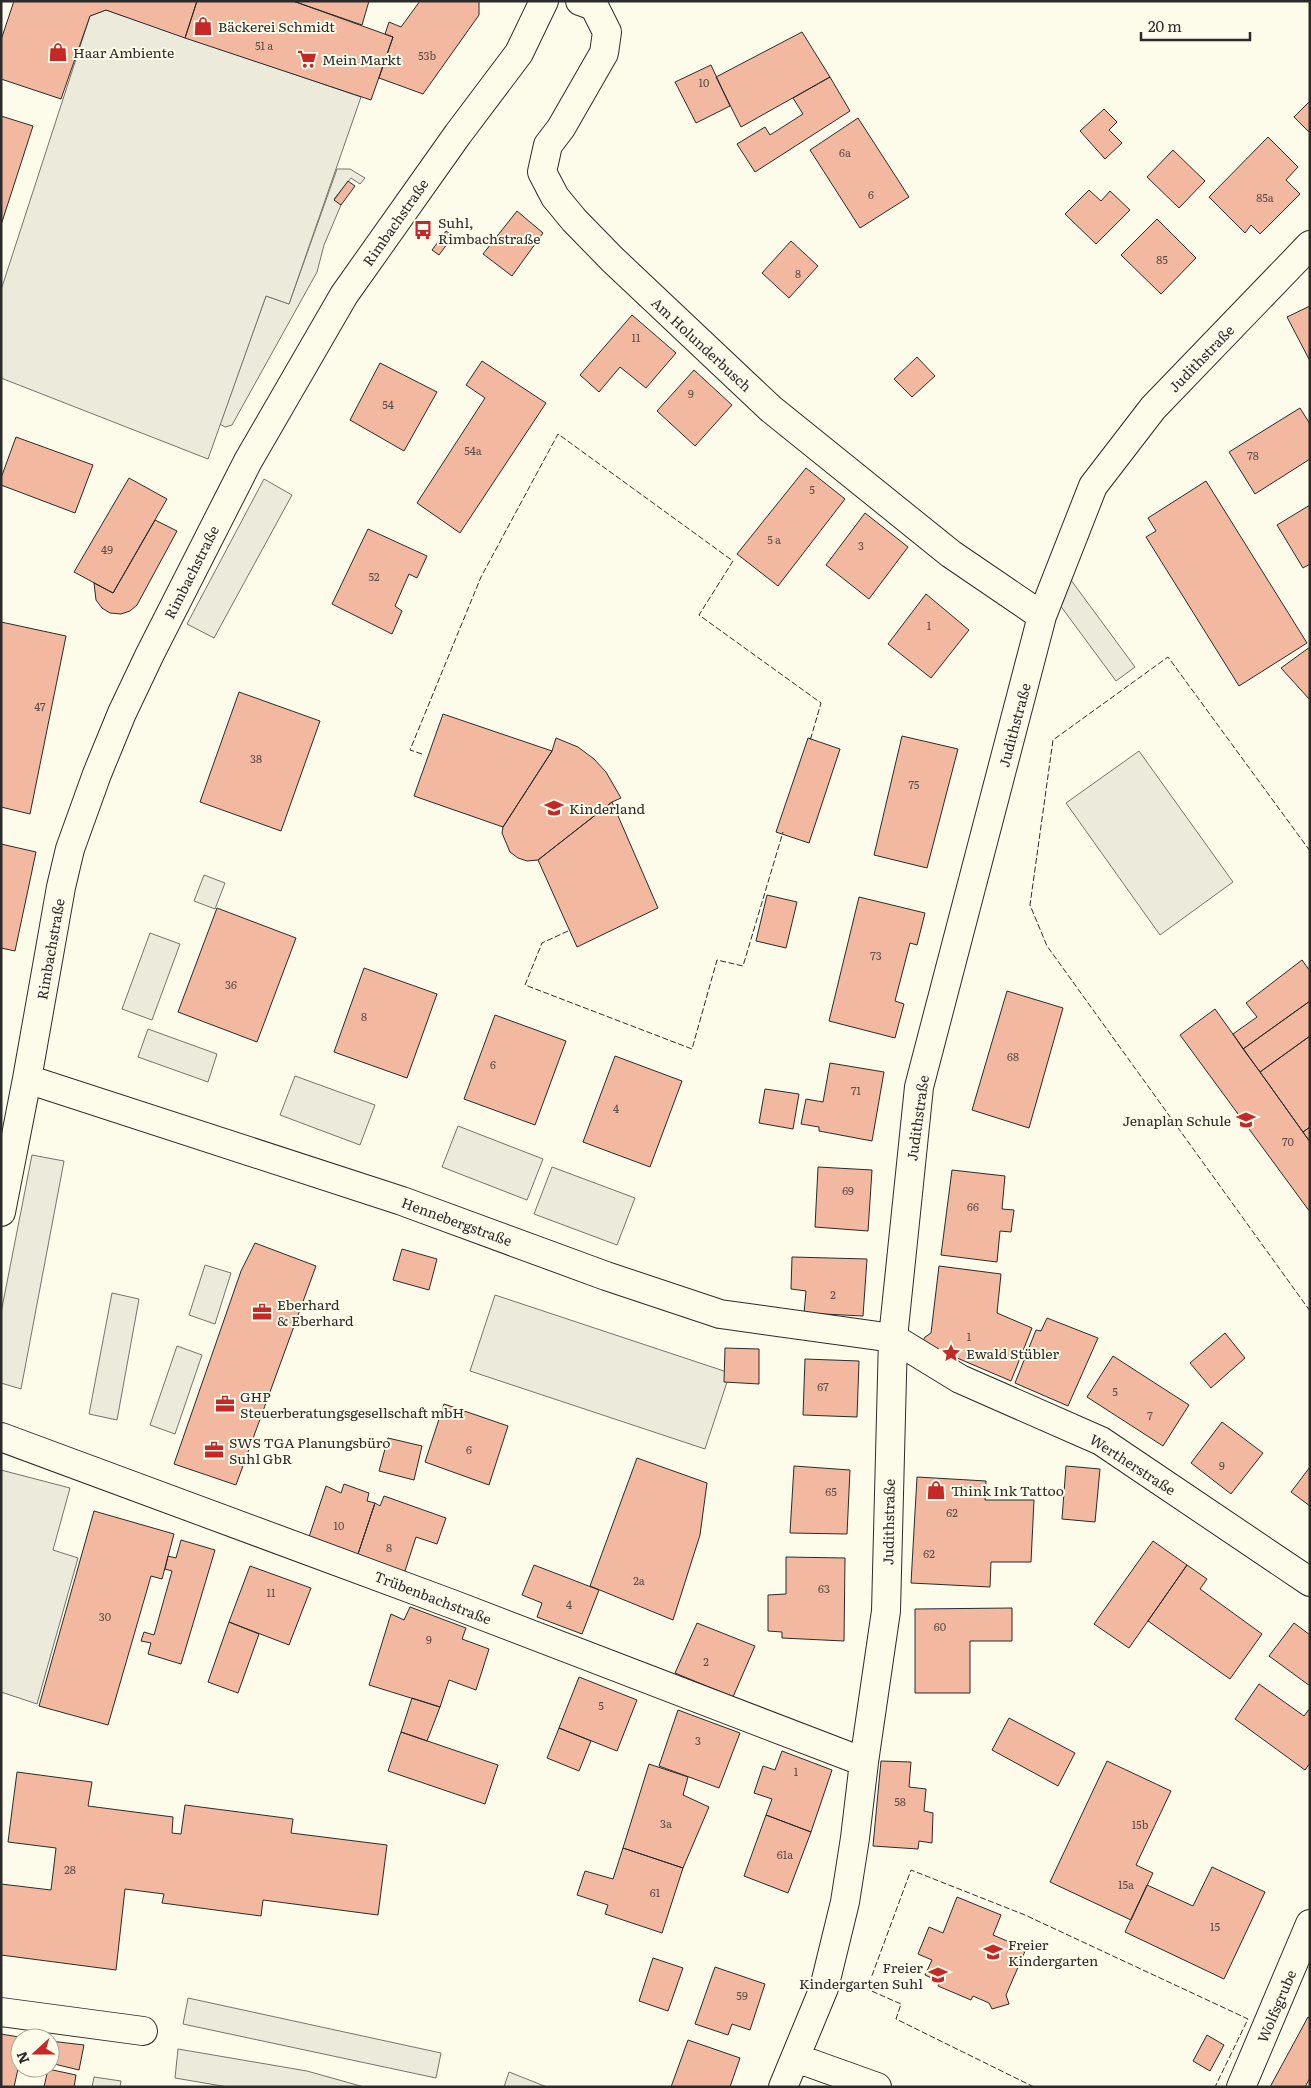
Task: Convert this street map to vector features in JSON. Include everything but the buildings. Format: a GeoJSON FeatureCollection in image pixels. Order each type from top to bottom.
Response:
{"type":"FeatureCollection","features":[{"type":"Feature","properties":{"kind":"street","name":"Rimbachstraße"},"geometry":{"type":"LineString","coordinates":[[1,1212],[61,888],[70,848],[96,774],[150,654],[248,461],[344,295],[458,134],[519,53],[544,1]]}},
{"type":"Feature","properties":{"kind":"street","name":"Am Holunderbusch"},"geometry":{"type":"LineString","coordinates":[[580,1],[594,6],[607,32],[604,53],[561,128],[548,145],[542,172],[554,197],[612,259],[771,409],[951,554],[1042,616]]}},
{"type":"Feature","properties":{"kind":"street","name":"Judithstraße"},"geometry":{"type":"LineString","coordinates":[[784,2087],[824,1988],[845,1902],[886,1611],[893,1338],[919,1087],[1042,616],[1093,486],[1154,408],[1310,245]]}},
{"type":"Feature","properties":{"kind":"street","name":"Hennebergstraße"},"geometry":{"type":"LineString","coordinates":[[27,1079],[402,1201],[598,1273],[720,1314],[893,1338]]}},
{"type":"Feature","properties":{"kind":"street","name":"Wertherstraße"},"geometry":{"type":"LineString","coordinates":[[893,1338],[960,1379],[1101,1441],[1310,1582]]}},
{"type":"Feature","properties":{"kind":"street","name":"Trübenbachstraße"},"geometry":{"type":"LineString","coordinates":[[1,1437],[443,1600],[864,1762]]}},
{"type":"Feature","properties":{"kind":"street","name":"Wolfsgrube"},"geometry":{"type":"LineString","coordinates":[[1241,2087],[1310,1924]]}},
{"type":"Feature","properties":{"kind":"street"},"geometry":{"type":"LineString","coordinates":[[1,2012],[143,2031]]}},
{"type":"Feature","properties":{"kind":"street"},"geometry":{"type":"LineString","coordinates":[[796,2058],[877,2087]]}},
{"type":"Feature","properties":{"kind":"shaded area"},"geometry":{"type":"Polygon","coordinates":[[[106,10],[361,97],[289,304],[266,296],[208,459],[1,378],[1,290],[90,16],[106,10]]]}},
{"type":"Feature","properties":{"kind":"shaded area"},"geometry":{"type":"Polygon","coordinates":[[[337,169],[350,169],[365,178],[360,184],[351,178],[334,199],[341,205],[324,245],[317,272],[232,425],[225,427],[220,424],[266,296],[289,304],[337,169]]]}},
{"type":"Feature","properties":{"kind":"shaded area"},"geometry":{"type":"Polygon","coordinates":[[[264,479],[292,495],[214,638],[187,624],[264,479]]]}},
{"type":"Feature","properties":{"kind":"shaded area"},"geometry":{"type":"Polygon","coordinates":[[[1068,576],[1135,667],[1116,681],[1054,597],[1068,576]]]}},
{"type":"Feature","properties":{"kind":"shaded area"},"geometry":{"type":"Polygon","coordinates":[[[1139,751],[1233,882],[1160,935],[1066,803],[1139,751]]]}},
{"type":"Feature","properties":{"kind":"shaded area"},"geometry":{"type":"Polygon","coordinates":[[[204,875],[225,883],[215,909],[194,901],[204,875]]]}},
{"type":"Feature","properties":{"kind":"shaded area"},"geometry":{"type":"Polygon","coordinates":[[[150,933],[180,944],[152,1020],[122,1009],[150,933]]]}},
{"type":"Feature","properties":{"kind":"shaded area"},"geometry":{"type":"Polygon","coordinates":[[[148,1029],[217,1054],[208,1082],[138,1057],[148,1029]]]}},
{"type":"Feature","properties":{"kind":"shaded area"},"geometry":{"type":"Polygon","coordinates":[[[295,1076],[375,1105],[360,1145],[280,1115],[295,1076]]]}},
{"type":"Feature","properties":{"kind":"shaded area"},"geometry":{"type":"Polygon","coordinates":[[[458,1126],[543,1159],[527,1200],[442,1167],[458,1126]]]}},
{"type":"Feature","properties":{"kind":"shaded area"},"geometry":{"type":"Polygon","coordinates":[[[32,1155],[64,1161],[21,1389],[1,1383],[1,1313],[32,1155]]]}},
{"type":"Feature","properties":{"kind":"shaded area"},"geometry":{"type":"Polygon","coordinates":[[[552,1167],[635,1198],[617,1245],[534,1214],[552,1167]]]}},
{"type":"Feature","properties":{"kind":"shaded area"},"geometry":{"type":"Polygon","coordinates":[[[205,1265],[231,1273],[215,1324],[189,1315],[205,1265]]]}},
{"type":"Feature","properties":{"kind":"shaded area"},"geometry":{"type":"Polygon","coordinates":[[[112,1293],[139,1299],[117,1420],[89,1414],[112,1293]]]}},
{"type":"Feature","properties":{"kind":"shaded area"},"geometry":{"type":"Polygon","coordinates":[[[495,1295],[730,1373],[705,1449],[470,1371],[495,1295]]]}},
{"type":"Feature","properties":{"kind":"shaded area"},"geometry":{"type":"Polygon","coordinates":[[[177,1346],[202,1355],[175,1434],[150,1425],[177,1346]]]}},
{"type":"Feature","properties":{"kind":"shaded area"},"geometry":{"type":"Polygon","coordinates":[[[1,1470],[70,1488],[53,1550],[78,1558],[37,1704],[1,1692],[1,1470]]]}},
{"type":"Feature","properties":{"kind":"shaded area"},"geometry":{"type":"Polygon","coordinates":[[[188,1998],[441,2053],[436,2078],[183,2024],[188,1998]]]}},
{"type":"Feature","properties":{"kind":"shaded area"},"geometry":{"type":"Polygon","coordinates":[[[178,2049],[307,2071],[364,2087],[228,2087],[175,2078],[178,2049]]]}},
{"type":"Feature","properties":{"kind":"shaded area"},"geometry":{"type":"Polygon","coordinates":[[[509,2072],[547,2087],[504,2087],[509,2072]]]}},
{"type":"Feature","properties":{"kind":"shaded area"},"geometry":{"type":"Polygon","coordinates":[[[94,2077],[121,2081],[120,2087],[92,2087],[94,2077]]]}},
{"type":"Feature","properties":{"kind":"fence"},"geometry":{"type":"LineString","coordinates":[[422,754],[410,750],[481,577],[558,434],[733,561],[699,615],[821,703],[810,741]]}},
{"type":"Feature","properties":{"kind":"fence"},"geometry":{"type":"LineString","coordinates":[[1310,851],[1168,657],[1053,740],[1030,905],[1047,946],[1310,1311]]}},
{"type":"Feature","properties":{"kind":"fence"},"geometry":{"type":"LineString","coordinates":[[568,931],[542,943],[525,985],[692,1049],[717,960],[743,966],[783,832]]}},
{"type":"Feature","properties":{"kind":"fence"},"geometry":{"type":"LineString","coordinates":[[1034,2087],[896,2019],[901,2004],[867,1989],[911,1870],[1025,1915],[1248,2019],[1215,2087]]}},
{"type":"Feature","properties":{"kind":"place","name":"Bäckerei Schmidt"},"geometry":{"type":"Point","coordinates":[203,26]}},
{"type":"Feature","properties":{"kind":"place","name":"Haar Ambiente"},"geometry":{"type":"Point","coordinates":[58,52]}},
{"type":"Feature","properties":{"kind":"place","name":"Mein Markt"},"geometry":{"type":"Point","coordinates":[307,59]}},
{"type":"Feature","properties":{"kind":"place","name":"Suhl, Rimbachstraße"},"geometry":{"type":"Point","coordinates":[423,230]}},
{"type":"Feature","properties":{"kind":"place","name":"Kinderland"},"geometry":{"type":"Point","coordinates":[554,808]}},
{"type":"Feature","properties":{"kind":"place","name":"Jenaplan Schule"},"geometry":{"type":"Point","coordinates":[1246,1120]}},
{"type":"Feature","properties":{"kind":"place","name":"Eberhard & Eberhard"},"geometry":{"type":"Point","coordinates":[262,1312]}},
{"type":"Feature","properties":{"kind":"place","name":"Ewald Stübler"},"geometry":{"type":"Point","coordinates":[951,1353]}},
{"type":"Feature","properties":{"kind":"place","name":"GHP Steuerberatungsgesellschaft mbH"},"geometry":{"type":"Point","coordinates":[225,1404]}},
{"type":"Feature","properties":{"kind":"place","name":"SWS TGA Planungsbüro Suhl GbR"},"geometry":{"type":"Point","coordinates":[214,1450]}},
{"type":"Feature","properties":{"kind":"place","name":"Think Ink Tattoo"},"geometry":{"type":"Point","coordinates":[936,1490]}},
{"type":"Feature","properties":{"kind":"place","name":"Freier Kindergarten"},"geometry":{"type":"Point","coordinates":[993,1952]}},
{"type":"Feature","properties":{"kind":"place","name":"Freier Kindergarten Suhl"},"geometry":{"type":"Point","coordinates":[938,1975]}}]}
